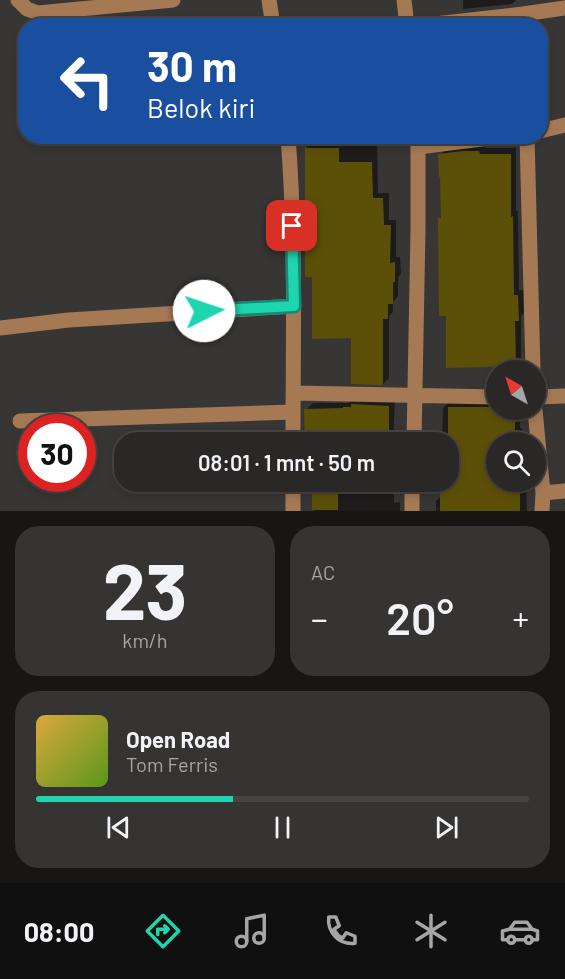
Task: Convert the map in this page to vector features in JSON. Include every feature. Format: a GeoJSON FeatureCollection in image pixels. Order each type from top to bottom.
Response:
{"type":"FeatureCollection","features":[{"type":"Feature","properties":{"kind":"street"},"geometry":{"type":"LineString","coordinates":[[18,0],[27,9],[38,13],[173,0]]}},
{"type":"Feature","properties":{"kind":"street"},"geometry":{"type":"LineString","coordinates":[[269,0],[272,18]]}},
{"type":"Feature","properties":{"kind":"street"},"geometry":{"type":"LineString","coordinates":[[404,0],[406,18]]}},
{"type":"Feature","properties":{"kind":"street"},"geometry":{"type":"LineString","coordinates":[[461,18],[522,7],[565,8]]}},
{"type":"Feature","properties":{"kind":"street"},"geometry":{"type":"LineString","coordinates":[[548,129],[565,125]]}},
{"type":"Feature","properties":{"kind":"street"},"geometry":{"type":"LineString","coordinates":[[289,144],[292,186],[294,306],[293,432]]}},
{"type":"Feature","properties":{"kind":"street"},"geometry":{"type":"LineString","coordinates":[[414,432],[418,144]]}},
{"type":"Feature","properties":{"kind":"street"},"geometry":{"type":"LineString","coordinates":[[527,144],[533,360]]}},
{"type":"Feature","properties":{"kind":"street"},"geometry":{"type":"LineString","coordinates":[[0,328],[69,320],[294,306]]}},
{"type":"Feature","properties":{"kind":"street"},"geometry":{"type":"LineString","coordinates":[[294,393],[486,397]]}},
{"type":"Feature","properties":{"kind":"street"},"geometry":{"type":"LineString","coordinates":[[546,397],[565,396]]}},
{"type":"Feature","properties":{"kind":"street"},"geometry":{"type":"LineString","coordinates":[[96,419],[293,412]]}},
{"type":"Feature","properties":{"kind":"street"},"geometry":{"type":"LineString","coordinates":[[536,420],[543,493],[542,511]]}},
{"type":"Feature","properties":{"kind":"street"},"geometry":{"type":"LineString","coordinates":[[543,493],[565,491]]}},
{"type":"Feature","properties":{"kind":"street"},"geometry":{"type":"LineString","coordinates":[[293,492],[293,511]]}},
{"type":"Feature","properties":{"kind":"street"},"geometry":{"type":"LineString","coordinates":[[412,492],[412,511]]}},
{"type":"Feature","properties":{"kind":"building"},"geometry":{"type":"Polygon","coordinates":[[[305,148],[339,148],[339,162],[372,162],[373,198],[383,198],[384,225],[391,225],[390,263],[395,262],[393,304],[388,304],[388,319],[383,319],[383,385],[351,384],[351,338],[312,339],[312,277],[305,277],[305,148]]]}},
{"type":"Feature","properties":{"kind":"building"},"geometry":{"type":"Polygon","coordinates":[[[479,151],[480,154],[511,154],[514,295],[518,295],[519,321],[515,321],[516,360],[486,360],[486,367],[446,368],[446,316],[439,316],[438,218],[441,218],[438,154],[479,151]]]}},
{"type":"Feature","properties":{"kind":"building"},"geometry":{"type":"Polygon","coordinates":[[[351,404],[389,406],[389,430],[305,432],[304,409],[351,407],[351,404]]]}},
{"type":"Feature","properties":{"kind":"building"},"geometry":{"type":"Polygon","coordinates":[[[448,407],[486,407],[486,420],[515,420],[515,432],[486,432],[486,492],[520,492],[520,511],[440,511],[440,492],[459,492],[459,432],[448,432],[448,407]]]}},
{"type":"Feature","properties":{"kind":"building"},"geometry":{"type":"Polygon","coordinates":[[[312,492],[338,492],[338,510],[312,510],[312,492]]]}},
{"type":"Feature","properties":{"kind":"route"},"geometry":{"type":"LineString","coordinates":[[204,311],[294,306],[292,226]]}}]}
